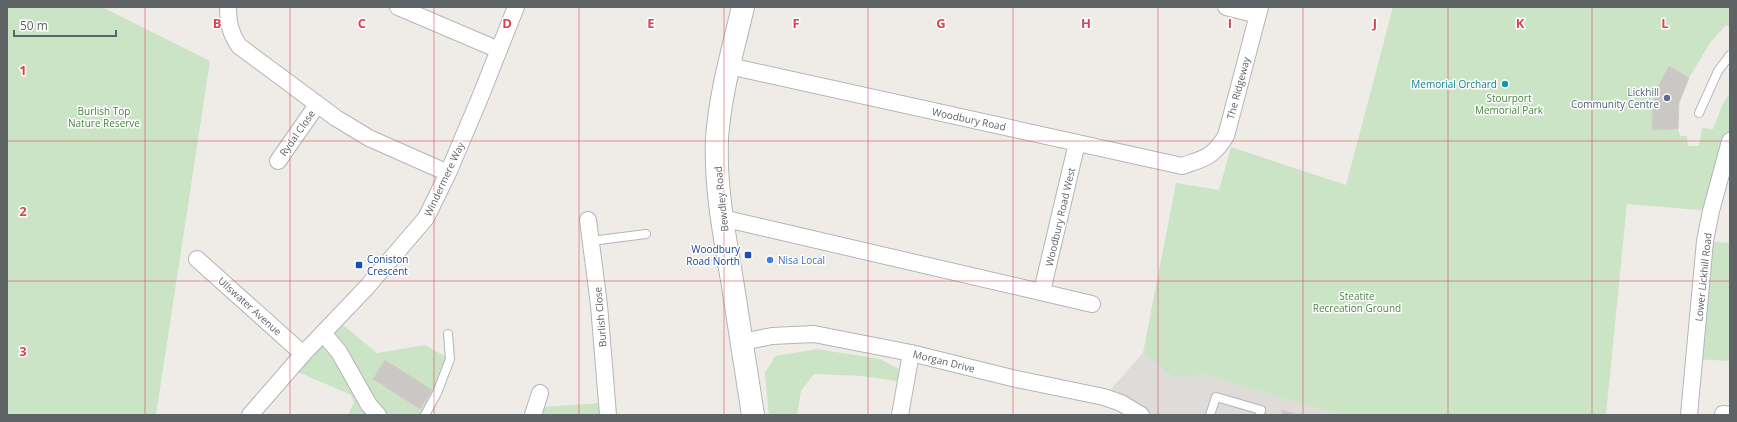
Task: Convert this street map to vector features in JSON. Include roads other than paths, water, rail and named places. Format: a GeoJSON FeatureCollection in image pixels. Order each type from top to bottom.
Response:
{"type":"FeatureCollection","features":[{"type":"Feature","properties":{"kind":"main road","name":"Bewdley Road"},"geometry":{"type":"LineString","coordinates":[[743,7],[728,66],[718,138],[718,174],[722,218],[753,415]]}},
{"type":"Feature","properties":{"kind":"street"},"geometry":{"type":"LineString","coordinates":[[228,7],[228,19],[231,34],[239,46],[317,105],[370,138],[448,173]]}},
{"type":"Feature","properties":{"kind":"street"},"geometry":{"type":"LineString","coordinates":[[398,7],[499,50]]}},
{"type":"Feature","properties":{"kind":"street","name":"Windermere Way"},"geometry":{"type":"LineString","coordinates":[[250,415],[323,333],[366,288],[426,218],[448,173],[516,7]]}},
{"type":"Feature","properties":{"kind":"street","name":"The Ridgeway"},"geometry":{"type":"LineString","coordinates":[[1209,157],[1218,148],[1226,136],[1259,11],[1226,7]]}},
{"type":"Feature","properties":{"kind":"street","name":"Woodbury Road"},"geometry":{"type":"LineString","coordinates":[[728,66],[1182,166],[1209,157]]}},
{"type":"Feature","properties":{"kind":"street","name":"Rydal Close"},"geometry":{"type":"LineString","coordinates":[[278,161],[317,105]]}},
{"type":"Feature","properties":{"kind":"street","name":"Lower Lickhill Road"},"geometry":{"type":"LineString","coordinates":[[1689,415],[1705,241],[1711,211],[1725,174],[1730,140]]}},
{"type":"Feature","properties":{"kind":"street","name":"Woodbury Road West"},"geometry":{"type":"LineString","coordinates":[[1042,291],[1077,143]]}},
{"type":"Feature","properties":{"kind":"street"},"geometry":{"type":"LineString","coordinates":[[722,218],[1042,291],[1092,304]]}},
{"type":"Feature","properties":{"kind":"street","name":"Burlish Close"},"geometry":{"type":"LineString","coordinates":[[588,220],[599,305],[608,415]]}},
{"type":"Feature","properties":{"kind":"street","name":"Ullswater Avenue"},"geometry":{"type":"LineString","coordinates":[[197,258],[304,354]]}},
{"type":"Feature","properties":{"kind":"street"},"geometry":{"type":"LineString","coordinates":[[323,333],[339,352],[378,415]]}},
{"type":"Feature","properties":{"kind":"street","name":"Morgan Drive"},"geometry":{"type":"LineString","coordinates":[[742,342],[772,336],[814,334],[911,353],[1012,378],[1104,397],[1121,402],[1141,415]]}},
{"type":"Feature","properties":{"kind":"street"},"geometry":{"type":"LineString","coordinates":[[900,415],[911,353]]}},
{"type":"Feature","properties":{"kind":"street"},"geometry":{"type":"LineString","coordinates":[[533,415],[540,393]]}},
{"type":"Feature","properties":{"kind":"lane"},"geometry":{"type":"LineString","coordinates":[[1699,114],[1718,71],[1730,55]]}},
{"type":"Feature","properties":{"kind":"lane"},"geometry":{"type":"LineString","coordinates":[[591,240],[646,234]]}},
{"type":"Feature","properties":{"kind":"lane"},"geometry":{"type":"LineString","coordinates":[[425,415],[437,393],[450,359],[448,334]]}},
{"type":"Feature","properties":{"kind":"lane"},"geometry":{"type":"LineString","coordinates":[[1210,415],[1216,397],[1261,410],[1260,415]]}},
{"type":"Feature","properties":{"kind":"place","name":"Memorial Orchard"},"geometry":{"type":"Point","coordinates":[1505,84]}},
{"type":"Feature","properties":{"kind":"place","name":"Lickhill Community Centre"},"geometry":{"type":"Point","coordinates":[1667,98]}},
{"type":"Feature","properties":{"kind":"place","name":"Woodbury Road North"},"geometry":{"type":"Point","coordinates":[748,255]}},
{"type":"Feature","properties":{"kind":"place","name":"Nisa Local"},"geometry":{"type":"Point","coordinates":[770,260]}},
{"type":"Feature","properties":{"kind":"place","name":"Coniston Crescent"},"geometry":{"type":"Point","coordinates":[359,265]}},
{"type":"Feature","properties":{"kind":"park label","name":"Stourport Memorial Park"},"geometry":{"type":"Point","coordinates":[1509,104]}},
{"type":"Feature","properties":{"kind":"park label","name":"Burlish Top Nature Reserve"},"geometry":{"type":"Point","coordinates":[104,116]}},
{"type":"Feature","properties":{"kind":"park label","name":"Steatite Recreation Ground"},"geometry":{"type":"Point","coordinates":[1357,302]}}]}
